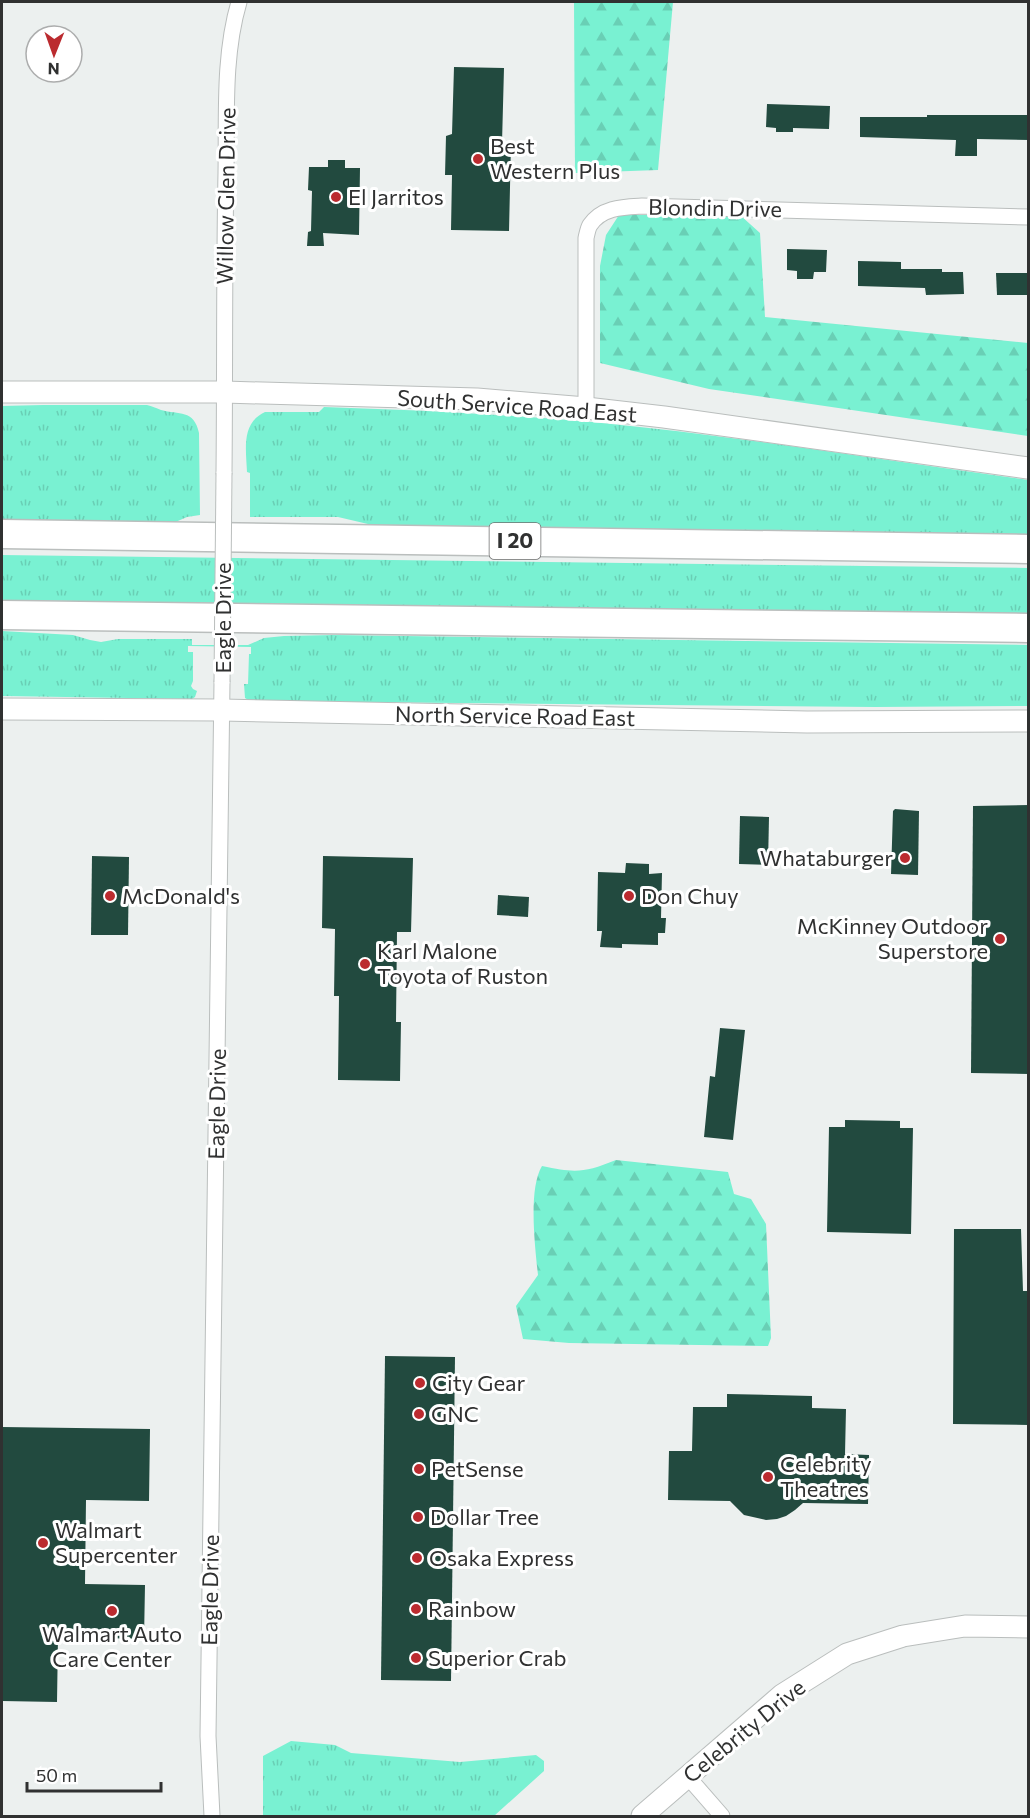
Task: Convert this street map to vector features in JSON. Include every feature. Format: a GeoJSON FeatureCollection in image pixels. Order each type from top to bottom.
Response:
{"type":"FeatureCollection","features":[{"type":"Feature","properties":{"kind":"highway","name":"I 20"},"geometry":{"type":"LineString","coordinates":[[2,534],[1029,549]]}},
{"type":"Feature","properties":{"kind":"highway"},"geometry":{"type":"LineString","coordinates":[[2,615],[1029,628]]}},
{"type":"Feature","properties":{"kind":"main road","name":"South Service Road East"},"geometry":{"type":"LineString","coordinates":[[2,392],[224,392],[477,399],[664,417],[1029,468]]}},
{"type":"Feature","properties":{"kind":"main road","name":"North Service Road East"},"geometry":{"type":"LineString","coordinates":[[2,709],[222,710],[807,722],[1029,721]]}},
{"type":"Feature","properties":{"kind":"main road","name":"Celebrity Drive"},"geometry":{"type":"LineString","coordinates":[[642,1816],[782,1695],[847,1654],[903,1636],[965,1626],[1029,1627]]}},
{"type":"Feature","properties":{"kind":"street","name":"Willow Glen Drive"},"geometry":{"type":"LineString","coordinates":[[224,392],[227,108],[232,29],[239,2]]}},
{"type":"Feature","properties":{"kind":"street","name":"Blondin Drive"},"geometry":{"type":"LineString","coordinates":[[586,408],[586,238],[590,225],[604,212],[620,207],[642,206],[1029,217]]}},
{"type":"Feature","properties":{"kind":"street","name":"Eagle Drive"},"geometry":{"type":"LineString","coordinates":[[212,1816],[208,1698],[222,710],[224,392]]}},
{"type":"Feature","properties":{"kind":"street"},"geometry":{"type":"LineString","coordinates":[[688,1777],[722,1816]]}},
{"type":"Feature","properties":{"kind":"green space"},"geometry":{"type":"Polygon","coordinates":[[[574,2],[673,2],[658,170],[575,173],[574,2]]]}},
{"type":"Feature","properties":{"kind":"green space"},"geometry":{"type":"Polygon","coordinates":[[[619,215],[740,215],[760,233],[765,317],[1028,343],[1028,436],[709,389],[600,363],[600,266],[606,235],[619,215]]]}},
{"type":"Feature","properties":{"kind":"green space"},"geometry":{"type":"Polygon","coordinates":[[[147,405],[190,416],[197,425],[199,433],[200,515],[187,517],[171,524],[2,524],[2,406],[147,405]]]}},
{"type":"Feature","properties":{"kind":"green space"},"geometry":{"type":"Polygon","coordinates":[[[324,407],[592,422],[756,441],[1028,480],[1028,538],[385,528],[338,517],[250,517],[250,473],[247,472],[246,446],[248,430],[252,423],[265,412],[319,412],[324,407]]]}},
{"type":"Feature","properties":{"kind":"green space"},"geometry":{"type":"Polygon","coordinates":[[[2,555],[1028,568],[1028,614],[2,600],[2,555]]]}},
{"type":"Feature","properties":{"kind":"green space"},"geometry":{"type":"Polygon","coordinates":[[[2,631],[73,635],[101,642],[118,639],[192,639],[192,645],[248,645],[264,638],[334,635],[1028,645],[1028,706],[875,707],[250,701],[245,698],[244,684],[248,684],[251,647],[188,646],[188,652],[193,652],[191,686],[197,691],[192,699],[2,696],[2,631]]]}},
{"type":"Feature","properties":{"kind":"green space"},"geometry":{"type":"Polygon","coordinates":[[[616,1160],[728,1172],[734,1194],[751,1199],[766,1224],[771,1338],[768,1346],[569,1343],[523,1339],[516,1306],[538,1275],[534,1203],[535,1189],[542,1166],[579,1170],[616,1160]]]}},
{"type":"Feature","properties":{"kind":"green space"},"geometry":{"type":"Polygon","coordinates":[[[291,1741],[335,1745],[351,1753],[460,1762],[536,1755],[544,1761],[544,1771],[494,1816],[263,1816],[263,1756],[291,1741]]]}},
{"type":"Feature","properties":{"kind":"building","name":"Best Western Plus"},"geometry":{"type":"Polygon","coordinates":[[[454,67],[504,68],[502,143],[511,143],[509,231],[451,230],[452,175],[445,175],[446,136],[452,134],[454,67]]]}},
{"type":"Feature","properties":{"kind":"building"},"geometry":{"type":"Polygon","coordinates":[[[767,104],[830,106],[829,129],[793,128],[793,132],[776,132],[776,128],[766,127],[767,104]]]}},
{"type":"Feature","properties":{"kind":"building"},"geometry":{"type":"Polygon","coordinates":[[[927,115],[1029,115],[1029,140],[977,139],[977,156],[955,156],[956,140],[860,137],[860,117],[927,117],[927,115]]]}},
{"type":"Feature","properties":{"kind":"building","name":"El Jarritos"},"geometry":{"type":"Polygon","coordinates":[[[328,160],[345,160],[345,168],[360,168],[359,235],[323,233],[324,246],[307,246],[308,232],[311,231],[312,191],[308,190],[309,167],[328,167],[328,160]]]}},
{"type":"Feature","properties":{"kind":"building"},"geometry":{"type":"Polygon","coordinates":[[[787,249],[827,250],[826,272],[814,272],[813,279],[797,279],[797,271],[787,270],[787,249]]]}},
{"type":"Feature","properties":{"kind":"building"},"geometry":{"type":"Polygon","coordinates":[[[858,261],[901,262],[901,269],[942,269],[942,272],[963,272],[964,294],[926,295],[925,288],[858,286],[858,261]]]}},
{"type":"Feature","properties":{"kind":"building"},"geometry":{"type":"Polygon","coordinates":[[[996,273],[1029,273],[1029,295],[997,295],[996,273]]]}},
{"type":"Feature","properties":{"kind":"building","name":"McKinney Outdoor Superstore"},"geometry":{"type":"Polygon","coordinates":[[[1029,805],[1029,1074],[971,1073],[973,806],[1029,805]]]}},
{"type":"Feature","properties":{"kind":"building","name":"Whataburger"},"geometry":{"type":"Polygon","coordinates":[[[895,809],[919,811],[918,875],[891,874],[893,811],[895,809]]]}},
{"type":"Feature","properties":{"kind":"building"},"geometry":{"type":"Polygon","coordinates":[[[740,816],[769,817],[768,865],[739,864],[740,816]]]}},
{"type":"Feature","properties":{"kind":"building","name":"McDonald's"},"geometry":{"type":"Polygon","coordinates":[[[92,856],[129,857],[128,935],[91,935],[92,856]]]}},
{"type":"Feature","properties":{"kind":"building","name":"Karl Malone Toyota of Ruston"},"geometry":{"type":"Polygon","coordinates":[[[323,856],[413,858],[411,932],[397,932],[396,1022],[401,1022],[400,1081],[338,1080],[339,996],[334,996],[335,929],[322,928],[323,856]]]}},
{"type":"Feature","properties":{"kind":"building","name":"Don Chuy"},"geometry":{"type":"Polygon","coordinates":[[[626,863],[649,864],[649,874],[662,873],[661,918],[666,918],[665,933],[658,933],[658,945],[622,944],[622,948],[600,947],[602,931],[597,931],[598,872],[625,873],[626,863]]]}},
{"type":"Feature","properties":{"kind":"building"},"geometry":{"type":"Polygon","coordinates":[[[498,895],[529,897],[528,917],[497,915],[498,895]]]}},
{"type":"Feature","properties":{"kind":"building"},"geometry":{"type":"Polygon","coordinates":[[[720,1028],[745,1030],[733,1140],[704,1137],[710,1076],[715,1077],[720,1028]]]}},
{"type":"Feature","properties":{"kind":"building"},"geometry":{"type":"Polygon","coordinates":[[[845,1120],[900,1121],[900,1128],[913,1128],[911,1234],[827,1232],[829,1127],[845,1127],[845,1120]]]}},
{"type":"Feature","properties":{"kind":"building"},"geometry":{"type":"Polygon","coordinates":[[[954,1229],[1021,1229],[1023,1291],[1029,1291],[1029,1425],[953,1424],[954,1229]]]}},
{"type":"Feature","properties":{"kind":"building"},"geometry":{"type":"Polygon","coordinates":[[[385,1356],[455,1357],[451,1681],[381,1680],[385,1356]]]}},
{"type":"Feature","properties":{"kind":"building","name":"Celebrity Theatres"},"geometry":{"type":"Polygon","coordinates":[[[727,1394],[812,1396],[812,1408],[846,1409],[845,1454],[869,1455],[868,1504],[803,1503],[786,1516],[766,1520],[744,1515],[730,1501],[668,1500],[669,1451],[692,1451],[693,1407],[727,1407],[727,1394]]]}},
{"type":"Feature","properties":{"kind":"building","name":"Walmart Supercenter"},"geometry":{"type":"Polygon","coordinates":[[[2,1427],[150,1429],[149,1501],[86,1500],[85,1584],[145,1585],[144,1639],[58,1637],[57,1702],[2,1701],[2,1427]]]}},
{"type":"Feature","properties":{"kind":"place","name":"Best Western Plus"},"geometry":{"type":"Point","coordinates":[478,159]}},
{"type":"Feature","properties":{"kind":"place","name":"El Jarritos"},"geometry":{"type":"Point","coordinates":[336,197]}},
{"type":"Feature","properties":{"kind":"place","name":"Whataburger"},"geometry":{"type":"Point","coordinates":[905,858]}},
{"type":"Feature","properties":{"kind":"place","name":"McDonald's"},"geometry":{"type":"Point","coordinates":[110,896]}},
{"type":"Feature","properties":{"kind":"place","name":"Don Chuy"},"geometry":{"type":"Point","coordinates":[629,896]}},
{"type":"Feature","properties":{"kind":"place","name":"McKinney Outdoor Superstore"},"geometry":{"type":"Point","coordinates":[1000,939]}},
{"type":"Feature","properties":{"kind":"place","name":"Karl Malone Toyota of Ruston"},"geometry":{"type":"Point","coordinates":[365,964]}},
{"type":"Feature","properties":{"kind":"place","name":"City Gear"},"geometry":{"type":"Point","coordinates":[420,1383]}},
{"type":"Feature","properties":{"kind":"place","name":"GNC"},"geometry":{"type":"Point","coordinates":[419,1414]}},
{"type":"Feature","properties":{"kind":"place","name":"PetSense"},"geometry":{"type":"Point","coordinates":[419,1469]}},
{"type":"Feature","properties":{"kind":"place","name":"Celebrity Theatres"},"geometry":{"type":"Point","coordinates":[768,1477]}},
{"type":"Feature","properties":{"kind":"place","name":"Dollar Tree"},"geometry":{"type":"Point","coordinates":[418,1517]}},
{"type":"Feature","properties":{"kind":"place","name":"Walmart Supercenter"},"geometry":{"type":"Point","coordinates":[43,1543]}},
{"type":"Feature","properties":{"kind":"place","name":"Osaka Express"},"geometry":{"type":"Point","coordinates":[417,1558]}},
{"type":"Feature","properties":{"kind":"place","name":"Rainbow"},"geometry":{"type":"Point","coordinates":[416,1609]}},
{"type":"Feature","properties":{"kind":"place","name":"Walmart Auto Care Center"},"geometry":{"type":"Point","coordinates":[112,1611]}},
{"type":"Feature","properties":{"kind":"place","name":"Superior Crab"},"geometry":{"type":"Point","coordinates":[416,1658]}}]}
